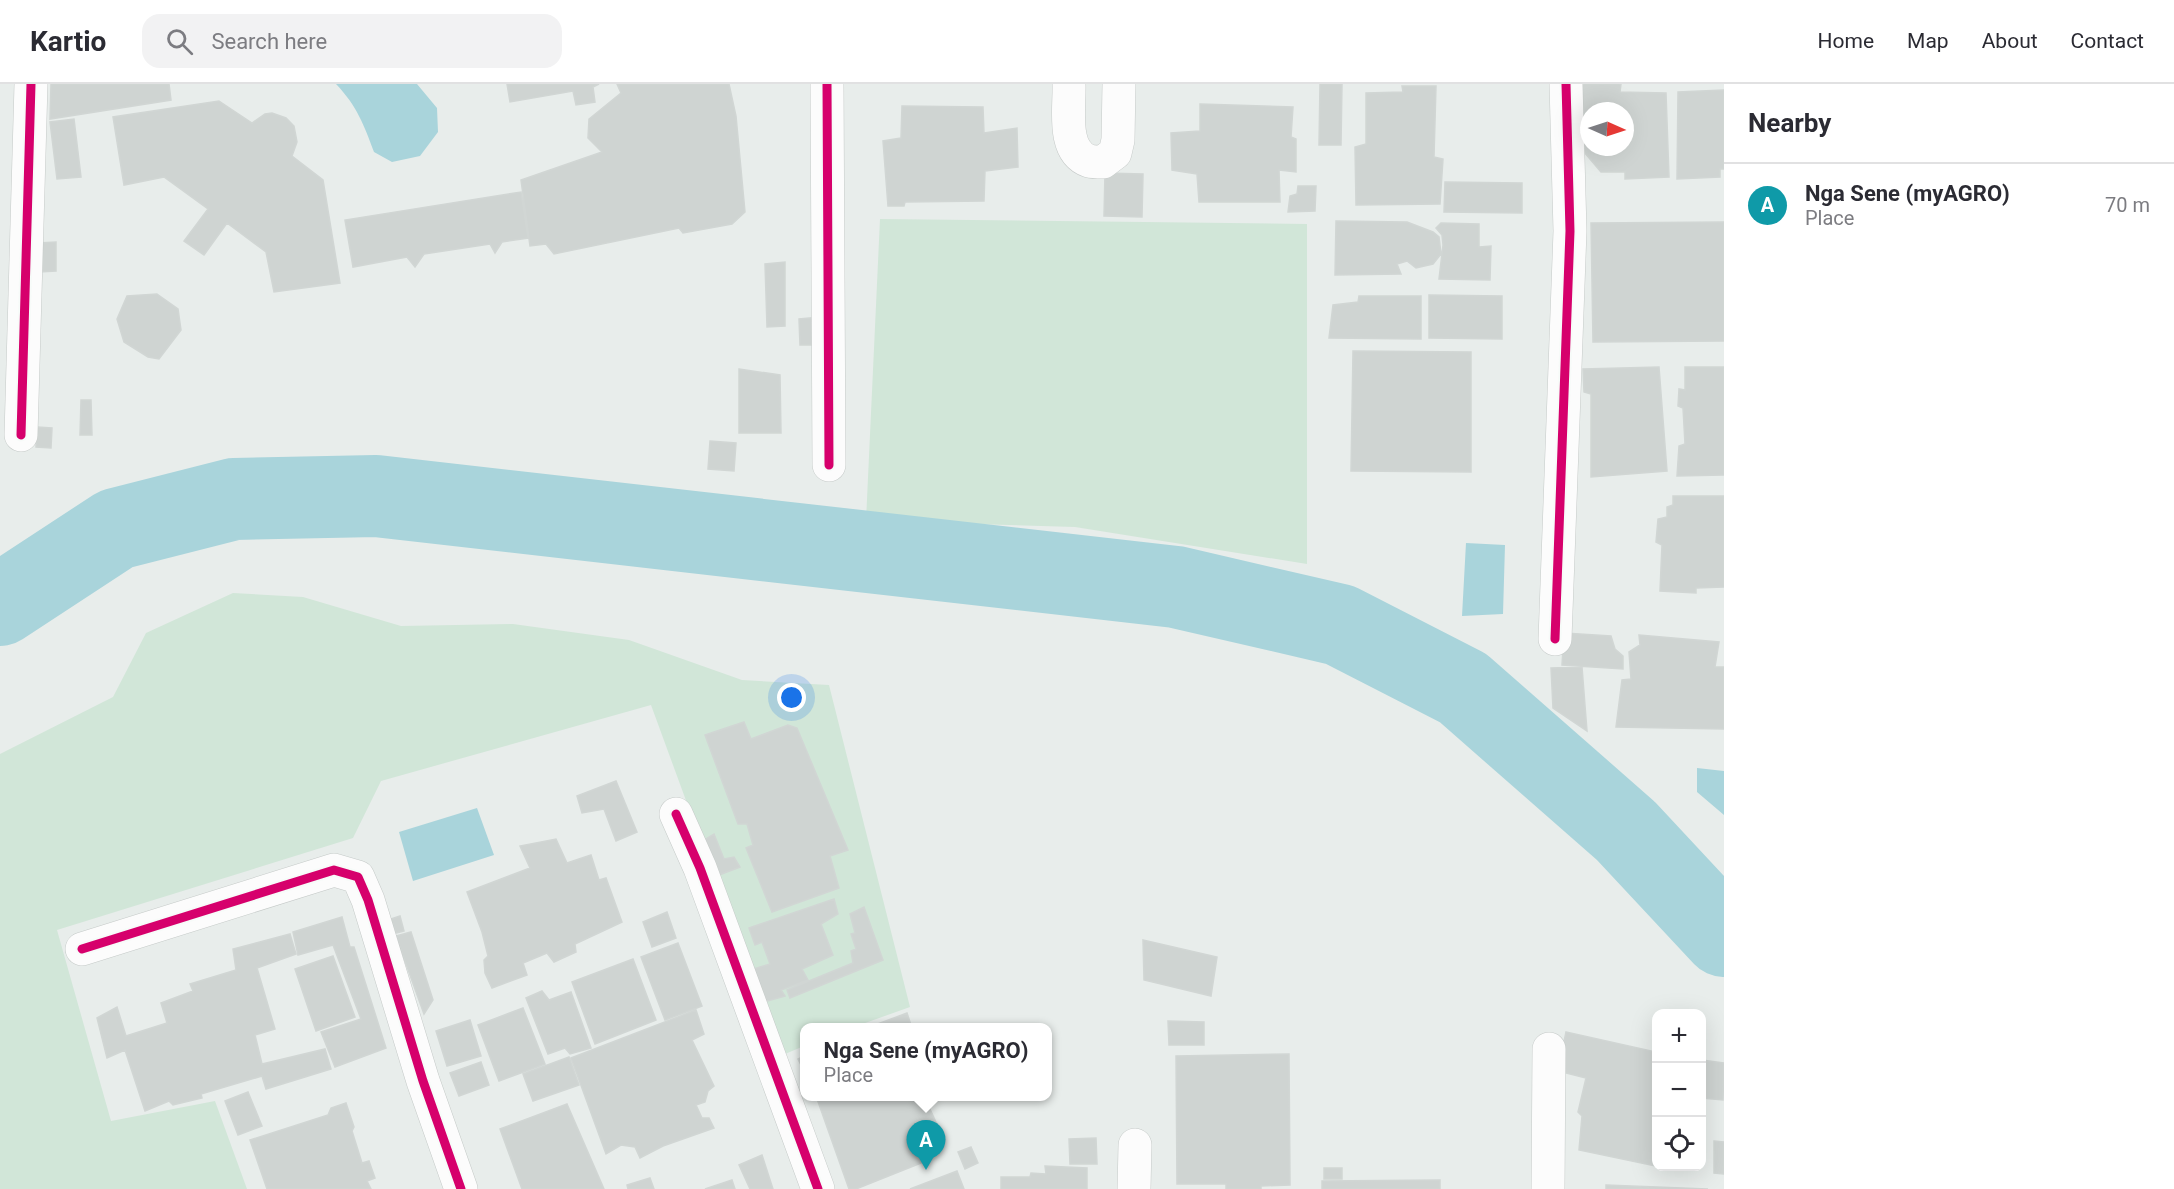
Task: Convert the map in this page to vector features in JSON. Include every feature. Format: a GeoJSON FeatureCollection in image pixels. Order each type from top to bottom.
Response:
{"type":"FeatureCollection","features":[{"type":"Feature","properties":{"kind":"street"},"geometry":{"type":"LineString","coordinates":[[21,435],[31,84]]}},
{"type":"Feature","properties":{"kind":"street"},"geometry":{"type":"LineString","coordinates":[[826,84],[829,465]]}},
{"type":"Feature","properties":{"kind":"street"},"geometry":{"type":"LineString","coordinates":[[1070,84],[1070,140],[1077,152],[1089,160],[1103,162],[1115,153],[1118,140],[1119,84]]}},
{"type":"Feature","properties":{"kind":"street"},"geometry":{"type":"LineString","coordinates":[[1555,639],[1570,231],[1566,84]]}},
{"type":"Feature","properties":{"kind":"street"},"geometry":{"type":"LineString","coordinates":[[676,814],[700,868],[818,1189]]}},
{"type":"Feature","properties":{"kind":"street"},"geometry":{"type":"LineString","coordinates":[[82,949],[334,870],[358,877],[368,900],[423,1081],[461,1189]]}},
{"type":"Feature","properties":{"kind":"street"},"geometry":{"type":"LineString","coordinates":[[1548,1189],[1549,1049]]}},
{"type":"Feature","properties":{"kind":"street"},"geometry":{"type":"LineString","coordinates":[[1134,1189],[1135,1145]]}},
{"type":"Feature","properties":{"kind":"green space"},"geometry":{"type":"Polygon","coordinates":[[[880,219],[1307,224],[1307,564],[1075,527],[866,521],[880,219]]]}},
{"type":"Feature","properties":{"kind":"green space"},"geometry":{"type":"Polygon","coordinates":[[[233,593],[303,597],[401,626],[513,624],[629,640],[742,680],[829,685],[910,1007],[865,1023],[800,1023],[800,1048],[785,1054],[721,896],[651,705],[381,781],[353,838],[57,930],[111,1121],[215,1101],[247,1189],[0,1189],[0,754],[113,697],[146,633],[233,593]]]}},
{"type":"Feature","properties":{"kind":"water"},"geometry":{"type":"Polygon","coordinates":[[[336,84],[417,84],[437,108],[438,132],[420,156],[392,162],[374,152],[359,116],[336,84]]]}},
{"type":"Feature","properties":{"kind":"water"},"geometry":{"type":"Polygon","coordinates":[[[1466,543],[1505,545],[1503,614],[1462,616],[1466,543]]]}},
{"type":"Feature","properties":{"kind":"water"},"geometry":{"type":"Polygon","coordinates":[[[1697,768],[1724,771],[1724,815],[1697,792],[1697,768]]]}},
{"type":"Feature","properties":{"kind":"water"},"geometry":{"type":"Polygon","coordinates":[[[477,808],[494,855],[413,881],[399,832],[477,808]]]}},
{"type":"Feature","properties":{"kind":"building"},"geometry":{"type":"Polygon","coordinates":[[[51,84],[169,84],[171,100],[50,119],[51,84]]]}},
{"type":"Feature","properties":{"kind":"building"},"geometry":{"type":"Polygon","coordinates":[[[507,84],[599,84],[593,87],[595,102],[576,105],[573,91],[510,102],[507,84]]]}},
{"type":"Feature","properties":{"kind":"building"},"geometry":{"type":"Polygon","coordinates":[[[617,84],[729,84],[736,116],[745,212],[732,224],[683,233],[679,228],[554,254],[546,244],[530,246],[521,180],[602,152],[588,138],[589,119],[621,93],[617,84]]]}},
{"type":"Feature","properties":{"kind":"building"},"geometry":{"type":"Polygon","coordinates":[[[1320,84],[1342,84],[1341,145],[1319,145],[1320,84]]]}},
{"type":"Feature","properties":{"kind":"building"},"geometry":{"type":"Polygon","coordinates":[[[1571,84],[1621,84],[1620,92],[1666,93],[1669,177],[1625,179],[1625,172],[1601,172],[1587,156],[1634,156],[1634,102],[1583,102],[1583,98],[1570,99],[1571,84]]]}},
{"type":"Feature","properties":{"kind":"building"},"geometry":{"type":"Polygon","coordinates":[[[1402,86],[1436,86],[1434,157],[1443,159],[1440,204],[1356,205],[1355,147],[1366,144],[1366,93],[1403,92],[1402,86]]]}},
{"type":"Feature","properties":{"kind":"building"},"geometry":{"type":"Polygon","coordinates":[[[1724,90],[1724,169],[1720,169],[1720,177],[1677,179],[1678,92],[1724,90]]]}},
{"type":"Feature","properties":{"kind":"building"},"geometry":{"type":"Polygon","coordinates":[[[219,101],[252,123],[265,114],[272,113],[286,118],[294,126],[297,142],[292,156],[323,180],[340,283],[274,292],[266,252],[227,223],[204,255],[184,241],[208,209],[164,177],[124,185],[113,117],[219,101]]]}},
{"type":"Feature","properties":{"kind":"building"},"geometry":{"type":"Polygon","coordinates":[[[1200,104],[1293,107],[1291,137],[1296,139],[1296,172],[1279,170],[1280,202],[1199,202],[1197,174],[1172,170],[1171,133],[1200,131],[1200,104]]]}},
{"type":"Feature","properties":{"kind":"building"},"geometry":{"type":"Polygon","coordinates":[[[902,106],[983,107],[984,133],[1017,128],[1018,167],[985,171],[984,201],[905,202],[904,206],[888,206],[883,141],[901,138],[902,106]]]}},
{"type":"Feature","properties":{"kind":"building"},"geometry":{"type":"Polygon","coordinates":[[[74,119],[81,177],[57,179],[50,122],[74,119]]]}},
{"type":"Feature","properties":{"kind":"building"},"geometry":{"type":"Polygon","coordinates":[[[1105,173],[1143,174],[1142,217],[1104,216],[1105,173]]]}},
{"type":"Feature","properties":{"kind":"building"},"geometry":{"type":"Polygon","coordinates":[[[1445,182],[1522,183],[1522,213],[1444,212],[1445,182]]]}},
{"type":"Feature","properties":{"kind":"building"},"geometry":{"type":"Polygon","coordinates":[[[1298,186],[1316,186],[1315,211],[1288,212],[1290,196],[1297,194],[1298,186]]]}},
{"type":"Feature","properties":{"kind":"building"},"geometry":{"type":"Polygon","coordinates":[[[521,192],[528,238],[502,242],[495,253],[490,244],[424,254],[415,267],[407,257],[353,267],[345,220],[521,192]]]}},
{"type":"Feature","properties":{"kind":"building"},"geometry":{"type":"Polygon","coordinates":[[[1336,221],[1407,222],[1433,232],[1439,237],[1441,254],[1433,264],[1416,268],[1407,261],[1397,264],[1401,274],[1335,275],[1336,221]]]}},
{"type":"Feature","properties":{"kind":"building"},"geometry":{"type":"Polygon","coordinates":[[[1724,222],[1724,341],[1593,342],[1591,223],[1724,222]]]}},
{"type":"Feature","properties":{"kind":"building"},"geometry":{"type":"Polygon","coordinates":[[[1441,223],[1479,224],[1479,247],[1491,246],[1490,280],[1439,279],[1443,245],[1442,235],[1436,228],[1441,223]]]}},
{"type":"Feature","properties":{"kind":"building"},"geometry":{"type":"Polygon","coordinates":[[[56,242],[56,271],[39,272],[38,243],[56,242]]]}},
{"type":"Feature","properties":{"kind":"building"},"geometry":{"type":"Polygon","coordinates":[[[785,262],[785,326],[767,327],[765,264],[785,262]]]}},
{"type":"Feature","properties":{"kind":"building"},"geometry":{"type":"Polygon","coordinates":[[[157,294],[178,309],[181,330],[159,359],[148,357],[124,342],[117,319],[127,296],[157,294]]]}},
{"type":"Feature","properties":{"kind":"building"},"geometry":{"type":"Polygon","coordinates":[[[1429,295],[1502,296],[1502,339],[1429,338],[1429,295]]]}},
{"type":"Feature","properties":{"kind":"building"},"geometry":{"type":"Polygon","coordinates":[[[1359,296],[1421,296],[1421,339],[1329,338],[1333,305],[1358,302],[1359,296]]]}},
{"type":"Feature","properties":{"kind":"building"},"geometry":{"type":"Polygon","coordinates":[[[820,317],[820,345],[800,345],[799,319],[820,317]]]}},
{"type":"Feature","properties":{"kind":"building"},"geometry":{"type":"Polygon","coordinates":[[[1353,351],[1471,352],[1471,472],[1351,471],[1353,351]]]}},
{"type":"Feature","properties":{"kind":"building"},"geometry":{"type":"Polygon","coordinates":[[[1659,367],[1667,471],[1591,477],[1591,394],[1584,392],[1583,369],[1659,367]]]}},
{"type":"Feature","properties":{"kind":"building"},"geometry":{"type":"Polygon","coordinates":[[[1685,367],[1724,367],[1724,475],[1677,476],[1679,446],[1685,444],[1683,408],[1678,406],[1679,389],[1685,390],[1685,367]]]}},
{"type":"Feature","properties":{"kind":"building"},"geometry":{"type":"Polygon","coordinates":[[[739,369],[780,375],[781,433],[739,433],[739,369]]]}},
{"type":"Feature","properties":{"kind":"building"},"geometry":{"type":"Polygon","coordinates":[[[81,400],[91,400],[92,435],[80,435],[81,400]]]}},
{"type":"Feature","properties":{"kind":"building"},"geometry":{"type":"Polygon","coordinates":[[[37,427],[52,428],[51,448],[36,447],[37,427]]]}},
{"type":"Feature","properties":{"kind":"building"},"geometry":{"type":"Polygon","coordinates":[[[710,441],[736,443],[734,471],[708,469],[710,441]]]}},
{"type":"Feature","properties":{"kind":"building"},"geometry":{"type":"Polygon","coordinates":[[[1673,496],[1724,496],[1724,587],[1696,588],[1696,593],[1660,591],[1662,545],[1656,542],[1658,519],[1667,517],[1667,507],[1673,505],[1673,496]]]}},
{"type":"Feature","properties":{"kind":"building"},"geometry":{"type":"Polygon","coordinates":[[[1564,633],[1611,636],[1615,649],[1623,656],[1623,669],[1562,665],[1564,633]]]}},
{"type":"Feature","properties":{"kind":"building"},"geometry":{"type":"Polygon","coordinates":[[[1639,635],[1719,642],[1715,667],[1724,667],[1724,729],[1616,727],[1622,680],[1631,679],[1629,652],[1640,645],[1639,635]]]}},
{"type":"Feature","properties":{"kind":"building"},"geometry":{"type":"Polygon","coordinates":[[[1582,667],[1587,731],[1553,708],[1551,668],[1582,667]]]}},
{"type":"Feature","properties":{"kind":"building"},"geometry":{"type":"Polygon","coordinates":[[[744,722],[751,739],[788,725],[797,728],[848,850],[830,856],[839,888],[772,912],[746,848],[753,845],[747,824],[738,824],[705,735],[744,722]]]}},
{"type":"Feature","properties":{"kind":"building"},"geometry":{"type":"Polygon","coordinates":[[[616,781],[637,832],[616,841],[604,809],[582,813],[577,796],[616,781]]]}},
{"type":"Feature","properties":{"kind":"building"},"geometry":{"type":"Polygon","coordinates":[[[714,834],[724,859],[734,857],[740,867],[719,875],[704,840],[714,834]]]}},
{"type":"Feature","properties":{"kind":"building"},"geometry":{"type":"Polygon","coordinates":[[[556,839],[567,863],[591,855],[599,880],[606,878],[622,922],[575,944],[576,952],[554,962],[547,953],[523,963],[527,975],[492,988],[485,973],[484,960],[488,956],[482,932],[467,892],[530,868],[520,846],[556,839]]]}},
{"type":"Feature","properties":{"kind":"building"},"geometry":{"type":"Polygon","coordinates":[[[834,899],[838,914],[821,924],[833,955],[802,969],[808,980],[781,990],[785,996],[760,1003],[747,971],[770,964],[762,942],[755,945],[749,928],[834,899]]]}},
{"type":"Feature","properties":{"kind":"building"},"geometry":{"type":"Polygon","coordinates":[[[864,907],[883,960],[790,998],[787,990],[853,963],[851,951],[856,949],[851,934],[855,933],[850,914],[864,907]]]}},
{"type":"Feature","properties":{"kind":"building"},"geometry":{"type":"Polygon","coordinates":[[[667,912],[676,938],[652,947],[643,922],[667,912]]]}},
{"type":"Feature","properties":{"kind":"building"},"geometry":{"type":"Polygon","coordinates":[[[400,916],[404,931],[396,933],[391,919],[400,916]]]}},
{"type":"Feature","properties":{"kind":"building"},"geometry":{"type":"Polygon","coordinates":[[[342,917],[350,947],[354,947],[386,1048],[335,1067],[321,1032],[361,1019],[333,945],[298,955],[293,932],[342,917]]]}},
{"type":"Feature","properties":{"kind":"building"},"geometry":{"type":"Polygon","coordinates":[[[411,932],[433,1000],[424,1014],[396,936],[411,932]]]}},
{"type":"Feature","properties":{"kind":"building"},"geometry":{"type":"Polygon","coordinates":[[[290,934],[296,954],[257,968],[275,1029],[255,1035],[262,1064],[325,1049],[331,1069],[266,1089],[262,1076],[201,1094],[202,1098],[173,1105],[169,1101],[145,1111],[125,1050],[107,1058],[97,1018],[117,1007],[126,1036],[167,1023],[161,1003],[193,991],[190,984],[236,970],[233,949],[290,934]]]}},
{"type":"Feature","properties":{"kind":"building"},"geometry":{"type":"Polygon","coordinates":[[[1143,940],[1217,957],[1211,996],[1144,980],[1143,940]]]}},
{"type":"Feature","properties":{"kind":"building"},"geometry":{"type":"Polygon","coordinates":[[[678,943],[702,1006],[665,1020],[641,957],[678,943]]]}},
{"type":"Feature","properties":{"kind":"building"},"geometry":{"type":"Polygon","coordinates":[[[333,956],[355,1017],[316,1031],[295,969],[333,956]]]}},
{"type":"Feature","properties":{"kind":"building"},"geometry":{"type":"Polygon","coordinates":[[[633,959],[656,1020],[595,1044],[572,982],[633,959]]]}},
{"type":"Feature","properties":{"kind":"building"},"geometry":{"type":"Polygon","coordinates":[[[542,991],[549,1000],[571,992],[591,1048],[570,1054],[565,1048],[548,1054],[526,998],[542,991]]]}},
{"type":"Feature","properties":{"kind":"building"},"geometry":{"type":"Polygon","coordinates":[[[523,1008],[545,1064],[499,1081],[478,1025],[523,1008]]]}},
{"type":"Feature","properties":{"kind":"building"},"geometry":{"type":"Polygon","coordinates":[[[696,1010],[704,1034],[692,1040],[714,1086],[708,1091],[705,1102],[696,1105],[702,1118],[709,1118],[714,1128],[663,1146],[640,1158],[635,1147],[621,1145],[606,1154],[571,1058],[696,1010]]]}},
{"type":"Feature","properties":{"kind":"building"},"geometry":{"type":"Polygon","coordinates":[[[907,1013],[910,1023],[880,1023],[907,1013]]]}},
{"type":"Feature","properties":{"kind":"building"},"geometry":{"type":"Polygon","coordinates":[[[470,1020],[481,1056],[447,1066],[436,1031],[470,1020]]]}},
{"type":"Feature","properties":{"kind":"building"},"geometry":{"type":"Polygon","coordinates":[[[1168,1021],[1204,1022],[1204,1045],[1169,1045],[1168,1021]]]}},
{"type":"Feature","properties":{"kind":"building"},"geometry":{"type":"Polygon","coordinates":[[[1566,1032],[1652,1051],[1652,1165],[1579,1150],[1582,1116],[1578,1112],[1586,1078],[1558,1071],[1566,1032]]]}},
{"type":"Feature","properties":{"kind":"building"},"geometry":{"type":"Polygon","coordinates":[[[1289,1054],[1290,1185],[1261,1186],[1261,1189],[1226,1189],[1226,1184],[1177,1184],[1176,1056],[1289,1054]]]}},
{"type":"Feature","properties":{"kind":"building"},"geometry":{"type":"Polygon","coordinates":[[[569,1057],[579,1085],[533,1101],[523,1074],[569,1057]]]}},
{"type":"Feature","properties":{"kind":"building"},"geometry":{"type":"Polygon","coordinates":[[[1706,1061],[1724,1063],[1723,1100],[1706,1098],[1706,1061]]]}},
{"type":"Feature","properties":{"kind":"building"},"geometry":{"type":"Polygon","coordinates":[[[481,1062],[489,1085],[459,1096],[450,1073],[481,1062]]]}},
{"type":"Feature","properties":{"kind":"building"},"geometry":{"type":"Polygon","coordinates":[[[248,1092],[262,1126],[238,1135],[225,1101],[248,1092]]]}},
{"type":"Feature","properties":{"kind":"building"},"geometry":{"type":"Polygon","coordinates":[[[818,1101],[926,1101],[940,1131],[933,1135],[936,1144],[927,1147],[931,1159],[856,1189],[849,1189],[818,1101]]]}},
{"type":"Feature","properties":{"kind":"building"},"geometry":{"type":"Polygon","coordinates":[[[346,1103],[362,1163],[369,1161],[375,1178],[367,1181],[371,1189],[267,1189],[250,1140],[328,1115],[331,1108],[346,1103]]]}},
{"type":"Feature","properties":{"kind":"building"},"geometry":{"type":"Polygon","coordinates":[[[567,1104],[604,1189],[522,1189],[500,1129],[567,1104]]]}},
{"type":"Feature","properties":{"kind":"building"},"geometry":{"type":"Polygon","coordinates":[[[1096,1138],[1097,1164],[1070,1164],[1069,1139],[1096,1138]]]}},
{"type":"Feature","properties":{"kind":"building"},"geometry":{"type":"Polygon","coordinates":[[[1714,1141],[1724,1142],[1724,1174],[1714,1173],[1714,1141]]]}},
{"type":"Feature","properties":{"kind":"building"},"geometry":{"type":"Polygon","coordinates":[[[971,1147],[978,1163],[965,1169],[958,1152],[971,1147]]]}},
{"type":"Feature","properties":{"kind":"building"},"geometry":{"type":"Polygon","coordinates":[[[762,1155],[773,1189],[750,1189],[739,1165],[762,1155]]]}},
{"type":"Feature","properties":{"kind":"building"},"geometry":{"type":"Polygon","coordinates":[[[1045,1166],[1087,1168],[1087,1189],[1001,1189],[1001,1177],[1030,1177],[1031,1173],[1046,1174],[1045,1166]]]}},
{"type":"Feature","properties":{"kind":"building"},"geometry":{"type":"Polygon","coordinates":[[[1324,1168],[1342,1168],[1342,1179],[1324,1179],[1324,1168]]]}},
{"type":"Feature","properties":{"kind":"building"},"geometry":{"type":"Polygon","coordinates":[[[957,1171],[964,1189],[910,1189],[957,1171]]]}},
{"type":"Feature","properties":{"kind":"building"},"geometry":{"type":"Polygon","coordinates":[[[650,1178],[654,1189],[628,1189],[627,1185],[650,1178]]]}},
{"type":"Feature","properties":{"kind":"building"},"geometry":{"type":"Polygon","coordinates":[[[732,1180],[735,1189],[705,1189],[732,1180]]]}},
{"type":"Feature","properties":{"kind":"building"},"geometry":{"type":"Polygon","coordinates":[[[1440,1180],[1440,1189],[1322,1189],[1322,1181],[1440,1180]]]}},
{"type":"Feature","properties":{"kind":"building"},"geometry":{"type":"Polygon","coordinates":[[[1606,1185],[1708,1189],[1606,1189],[1606,1185]]]}},
{"type":"Feature","properties":{"kind":"waterway"},"geometry":{"type":"LineString","coordinates":[[0,605],[116,529],[234,499],[376,496],[1176,587],[1340,625],[1463,688],[1626,831],[1724,936]]}},
{"type":"Feature","properties":{"kind":"cycle path"},"geometry":{"type":"LineString","coordinates":[[21,435],[31,84]]}},
{"type":"Feature","properties":{"kind":"cycle path"},"geometry":{"type":"LineString","coordinates":[[827,84],[829,465]]}},
{"type":"Feature","properties":{"kind":"cycle path"},"geometry":{"type":"LineString","coordinates":[[1555,639],[1570,231],[1566,84]]}},
{"type":"Feature","properties":{"kind":"cycle path"},"geometry":{"type":"LineString","coordinates":[[676,814],[700,868],[818,1189]]}},
{"type":"Feature","properties":{"kind":"cycle path"},"geometry":{"type":"LineString","coordinates":[[82,949],[334,870],[358,877],[368,900],[423,1081],[461,1189]]}},
{"type":"Feature","properties":{"kind":"place","name":"Nga Sene (myAGRO)"},"geometry":{"type":"Point","coordinates":[926,1170]}}]}
